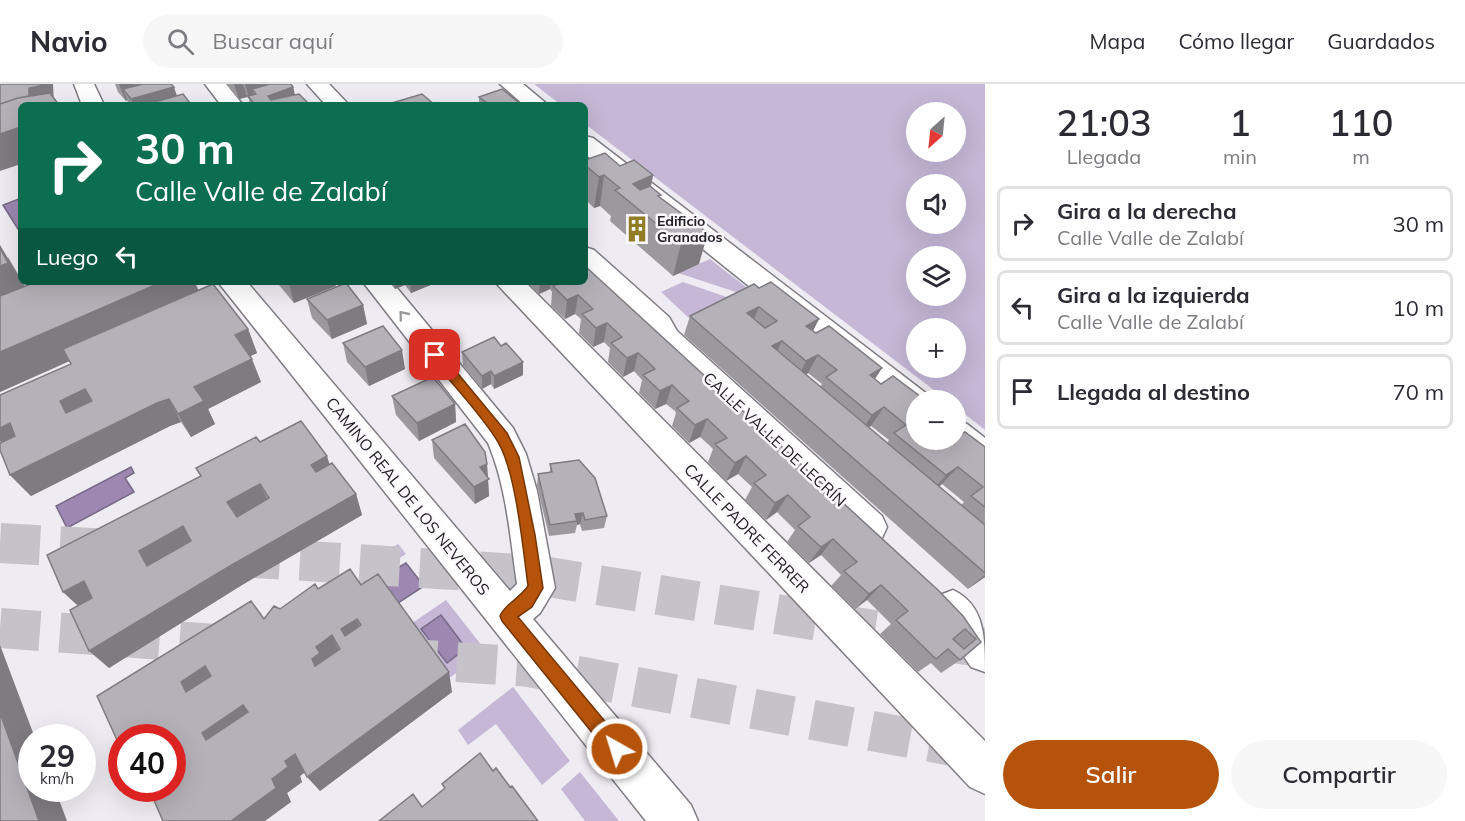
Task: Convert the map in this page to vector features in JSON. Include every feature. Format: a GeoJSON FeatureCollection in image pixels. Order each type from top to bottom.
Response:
{"type":"FeatureCollection","features":[{"type":"Feature","properties":{"kind":"street"},"geometry":{"type":"LineString","coordinates":[[84,84],[92,102]]}},
{"type":"Feature","properties":{"kind":"street"},"geometry":{"type":"LineString","coordinates":[[215,84],[230,102]]}},
{"type":"Feature","properties":{"kind":"street"},"geometry":{"type":"LineString","coordinates":[[317,84],[335,102]]}},
{"type":"Feature","properties":{"kind":"street"},"geometry":{"type":"LineString","coordinates":[[510,84],[533,102]]}},
{"type":"Feature","properties":{"kind":"street"},"geometry":{"type":"LineString","coordinates":[[588,145],[906,395]]}},
{"type":"Feature","properties":{"kind":"street","name":"CALLE VALLE DE LECRÍN"},"geometry":{"type":"LineString","coordinates":[[588,259],[659,324],[667,338],[888,545]]}},
{"type":"Feature","properties":{"kind":"street","name":"CAMINO REAL DE LOS NEVEROS"},"geometry":{"type":"LineString","coordinates":[[234,285],[675,821]]}},
{"type":"Feature","properties":{"kind":"street"},"geometry":{"type":"LineString","coordinates":[[379,285],[502,437],[512,457],[536,588],[526,602],[507,616]]}},
{"type":"Feature","properties":{"kind":"street","name":"CALLE PADRE FERRER"},"geometry":{"type":"LineString","coordinates":[[512,285],[980,757]]}},
{"type":"Feature","properties":{"kind":"street"},"geometry":{"type":"LineString","coordinates":[[966,442],[985,457]]}},
{"type":"Feature","properties":{"kind":"street"},"geometry":{"type":"LineString","coordinates":[[930,585],[947,600],[985,653]]}},
{"type":"Feature","properties":{"kind":"shaded area"},"geometry":{"type":"Polygon","coordinates":[[[534,84],[985,84],[985,430],[966,415],[966,390],[934,390],[918,378],[966,378],[966,318],[906,318],[906,369],[588,126],[588,102],[557,102],[534,84]]]}},
{"type":"Feature","properties":{"kind":"shaded area"},"geometry":{"type":"Polygon","coordinates":[[[18,199],[18,229],[3,205],[18,199]]]}},
{"type":"Feature","properties":{"kind":"shaded area"},"geometry":{"type":"Polygon","coordinates":[[[710,259],[751,291],[745,295],[678,273],[710,259]]]}},
{"type":"Feature","properties":{"kind":"shaded area"},"geometry":{"type":"Polygon","coordinates":[[[683,282],[747,304],[690,319],[661,292],[683,282]]]}},
{"type":"Feature","properties":{"kind":"shaded area"},"geometry":{"type":"Polygon","coordinates":[[[131,467],[134,473],[125,478],[134,492],[67,528],[56,506],[131,467]]]}},
{"type":"Feature","properties":{"kind":"shaded area"},"geometry":{"type":"Polygon","coordinates":[[[398,544],[406,554],[368,578],[361,568],[398,544]]]}},
{"type":"Feature","properties":{"kind":"shaded area"},"geometry":{"type":"Polygon","coordinates":[[[406,563],[424,586],[395,605],[382,587],[397,578],[392,571],[406,563]]]}},
{"type":"Feature","properties":{"kind":"shaded area"},"geometry":{"type":"Polygon","coordinates":[[[446,600],[486,651],[444,682],[405,628],[446,600]]]}},
{"type":"Feature","properties":{"kind":"shaded area"},"geometry":{"type":"Polygon","coordinates":[[[441,615],[466,648],[447,663],[421,629],[441,615]]]}},
{"type":"Feature","properties":{"kind":"shaded area"},"geometry":{"type":"Polygon","coordinates":[[[513,687],[570,761],[542,785],[496,724],[468,745],[458,730],[513,687]]]}},
{"type":"Feature","properties":{"kind":"shaded area"},"geometry":{"type":"Polygon","coordinates":[[[580,772],[619,821],[585,821],[561,789],[580,772]]]}},
{"type":"Feature","properties":{"kind":"building"},"geometry":{"type":"Polygon","coordinates":[[[0,84],[44,85],[29,88],[29,96],[0,104],[0,84]]]}},
{"type":"Feature","properties":{"kind":"building"},"geometry":{"type":"Polygon","coordinates":[[[143,84],[171,84],[174,87],[131,99],[123,89],[143,84]]]}},
{"type":"Feature","properties":{"kind":"building"},"geometry":{"type":"Polygon","coordinates":[[[270,84],[291,84],[293,87],[268,96],[271,100],[299,94],[307,102],[253,102],[248,96],[256,94],[252,89],[270,84]]]}},
{"type":"Feature","properties":{"kind":"building"},"geometry":{"type":"Polygon","coordinates":[[[502,89],[518,102],[486,102],[479,97],[502,89]]]}},
{"type":"Feature","properties":{"kind":"building"},"geometry":{"type":"Polygon","coordinates":[[[50,93],[57,102],[18,102],[18,128],[0,134],[0,104],[18,98],[50,93]]]}},
{"type":"Feature","properties":{"kind":"building"},"geometry":{"type":"Polygon","coordinates":[[[183,94],[189,102],[155,102],[183,94]]]}},
{"type":"Feature","properties":{"kind":"building"},"geometry":{"type":"Polygon","coordinates":[[[422,94],[431,102],[395,102],[422,94]]]}},
{"type":"Feature","properties":{"kind":"building"},"geometry":{"type":"Polygon","coordinates":[[[605,153],[620,166],[634,160],[653,175],[633,184],[640,190],[650,186],[661,195],[658,196],[708,233],[681,244],[615,190],[620,188],[604,175],[599,177],[588,168],[588,159],[605,153]]]}},
{"type":"Feature","properties":{"kind":"building"},"geometry":{"type":"Polygon","coordinates":[[[0,248],[8,263],[0,266],[0,248]]]}},
{"type":"Feature","properties":{"kind":"building"},"geometry":{"type":"Polygon","coordinates":[[[588,269],[939,591],[963,616],[981,642],[960,660],[948,649],[936,659],[896,620],[908,611],[881,585],[869,594],[844,571],[857,562],[833,539],[821,547],[798,526],[810,517],[788,495],[775,503],[754,483],[766,475],[746,456],[735,463],[715,444],[727,438],[717,428],[707,419],[695,425],[677,408],[689,401],[672,385],[660,391],[643,375],[655,369],[646,360],[638,353],[627,358],[611,343],[622,337],[607,323],[596,328],[582,314],[593,309],[578,295],[567,300],[553,286],[588,285],[588,269]],[[965,629],[953,639],[964,649],[976,639],[965,629]]]}},
{"type":"Feature","properties":{"kind":"building"},"geometry":{"type":"Polygon","coordinates":[[[771,282],[819,319],[806,326],[816,333],[829,326],[882,368],[870,375],[881,384],[893,376],[912,390],[906,390],[906,425],[884,407],[872,415],[826,377],[837,370],[818,355],[806,361],[782,341],[772,346],[985,525],[985,573],[690,316],[754,284],[759,288],[771,282]],[[759,307],[747,313],[765,328],[777,321],[759,307]]]}},
{"type":"Feature","properties":{"kind":"building"},"geometry":{"type":"Polygon","coordinates":[[[28,285],[155,285],[0,352],[0,296],[28,285]]]}},
{"type":"Feature","properties":{"kind":"building"},"geometry":{"type":"Polygon","coordinates":[[[211,285],[214,285],[248,329],[235,335],[252,359],[194,387],[204,401],[178,414],[169,399],[157,403],[10,475],[0,450],[0,443],[15,436],[10,423],[0,428],[0,395],[71,364],[63,349],[211,285]],[[85,389],[60,401],[66,413],[92,401],[85,389]]]}},
{"type":"Feature","properties":{"kind":"building"},"geometry":{"type":"Polygon","coordinates":[[[341,285],[348,285],[363,305],[327,320],[307,299],[341,285]]]}},
{"type":"Feature","properties":{"kind":"building"},"geometry":{"type":"Polygon","coordinates":[[[383,326],[402,350],[365,367],[343,343],[383,326]]]}},
{"type":"Feature","properties":{"kind":"building"},"geometry":{"type":"Polygon","coordinates":[[[494,337],[501,346],[506,343],[523,362],[494,376],[491,371],[482,376],[462,352],[494,337]]]}},
{"type":"Feature","properties":{"kind":"building"},"geometry":{"type":"Polygon","coordinates":[[[433,377],[455,404],[417,423],[392,396],[433,377]]]}},
{"type":"Feature","properties":{"kind":"building"},"geometry":{"type":"Polygon","coordinates":[[[301,421],[327,456],[311,465],[316,472],[332,463],[356,494],[230,566],[89,651],[70,610],[92,598],[84,581],[63,592],[47,555],[201,476],[196,468],[256,437],[260,442],[301,421]],[[260,484],[227,502],[237,517],[269,498],[260,484]],[[183,526],[139,551],[147,566],[191,541],[183,526]]]}},
{"type":"Feature","properties":{"kind":"building"},"geometry":{"type":"Polygon","coordinates":[[[465,424],[485,452],[487,464],[480,467],[489,479],[474,487],[432,440],[465,424]]]}},
{"type":"Feature","properties":{"kind":"building"},"geometry":{"type":"Polygon","coordinates":[[[906,425],[906,443],[894,433],[906,425]]]}},
{"type":"Feature","properties":{"kind":"building"},"geometry":{"type":"Polygon","coordinates":[[[966,433],[985,447],[985,507],[971,496],[983,487],[958,467],[946,475],[915,450],[966,450],[966,433]]]}},
{"type":"Feature","properties":{"kind":"building"},"geometry":{"type":"Polygon","coordinates":[[[579,460],[595,478],[607,516],[585,520],[583,513],[575,514],[577,521],[550,525],[538,474],[552,472],[550,464],[579,460]]]}},
{"type":"Feature","properties":{"kind":"building"},"geometry":{"type":"Polygon","coordinates":[[[350,569],[361,585],[378,574],[449,672],[307,777],[295,754],[285,761],[288,767],[272,779],[276,788],[231,821],[163,821],[155,802],[186,802],[186,724],[110,724],[97,696],[251,601],[264,619],[274,606],[280,609],[315,584],[318,589],[350,569]],[[357,619],[341,629],[345,636],[361,625],[357,619]],[[332,635],[316,647],[320,653],[312,659],[315,666],[340,649],[332,635]],[[205,666],[181,682],[186,692],[211,676],[205,666]],[[243,705],[202,733],[206,740],[248,712],[243,705]]]}},
{"type":"Feature","properties":{"kind":"building"},"geometry":{"type":"Polygon","coordinates":[[[0,713],[18,763],[18,802],[32,802],[39,821],[0,821],[0,713]]]}},
{"type":"Feature","properties":{"kind":"building"},"geometry":{"type":"Polygon","coordinates":[[[480,753],[493,771],[496,768],[510,787],[512,786],[538,821],[379,821],[413,794],[422,807],[445,788],[442,784],[480,753]]]}},
{"type":"Feature","properties":{"kind":"tunnel"},"geometry":{"type":"LineString","coordinates":[[0,543],[108,549]]}},
{"type":"Feature","properties":{"kind":"tunnel"},"geometry":{"type":"LineString","coordinates":[[240,557],[536,575],[985,648]]}},
{"type":"Feature","properties":{"kind":"tunnel"},"geometry":{"type":"LineString","coordinates":[[0,628],[229,645]]}},
{"type":"Feature","properties":{"kind":"tunnel"},"geometry":{"type":"LineString","coordinates":[[397,658],[529,667],[985,752]]}},
{"type":"Feature","properties":{"kind":"place","name":"Edificio Granados"},"geometry":{"type":"Point","coordinates":[637,229]}},
{"type":"Feature","properties":{"kind":"route"},"geometry":{"type":"LineString","coordinates":[[435,355],[502,437],[512,457],[536,588],[526,602],[507,616],[617,749]]}}]}
